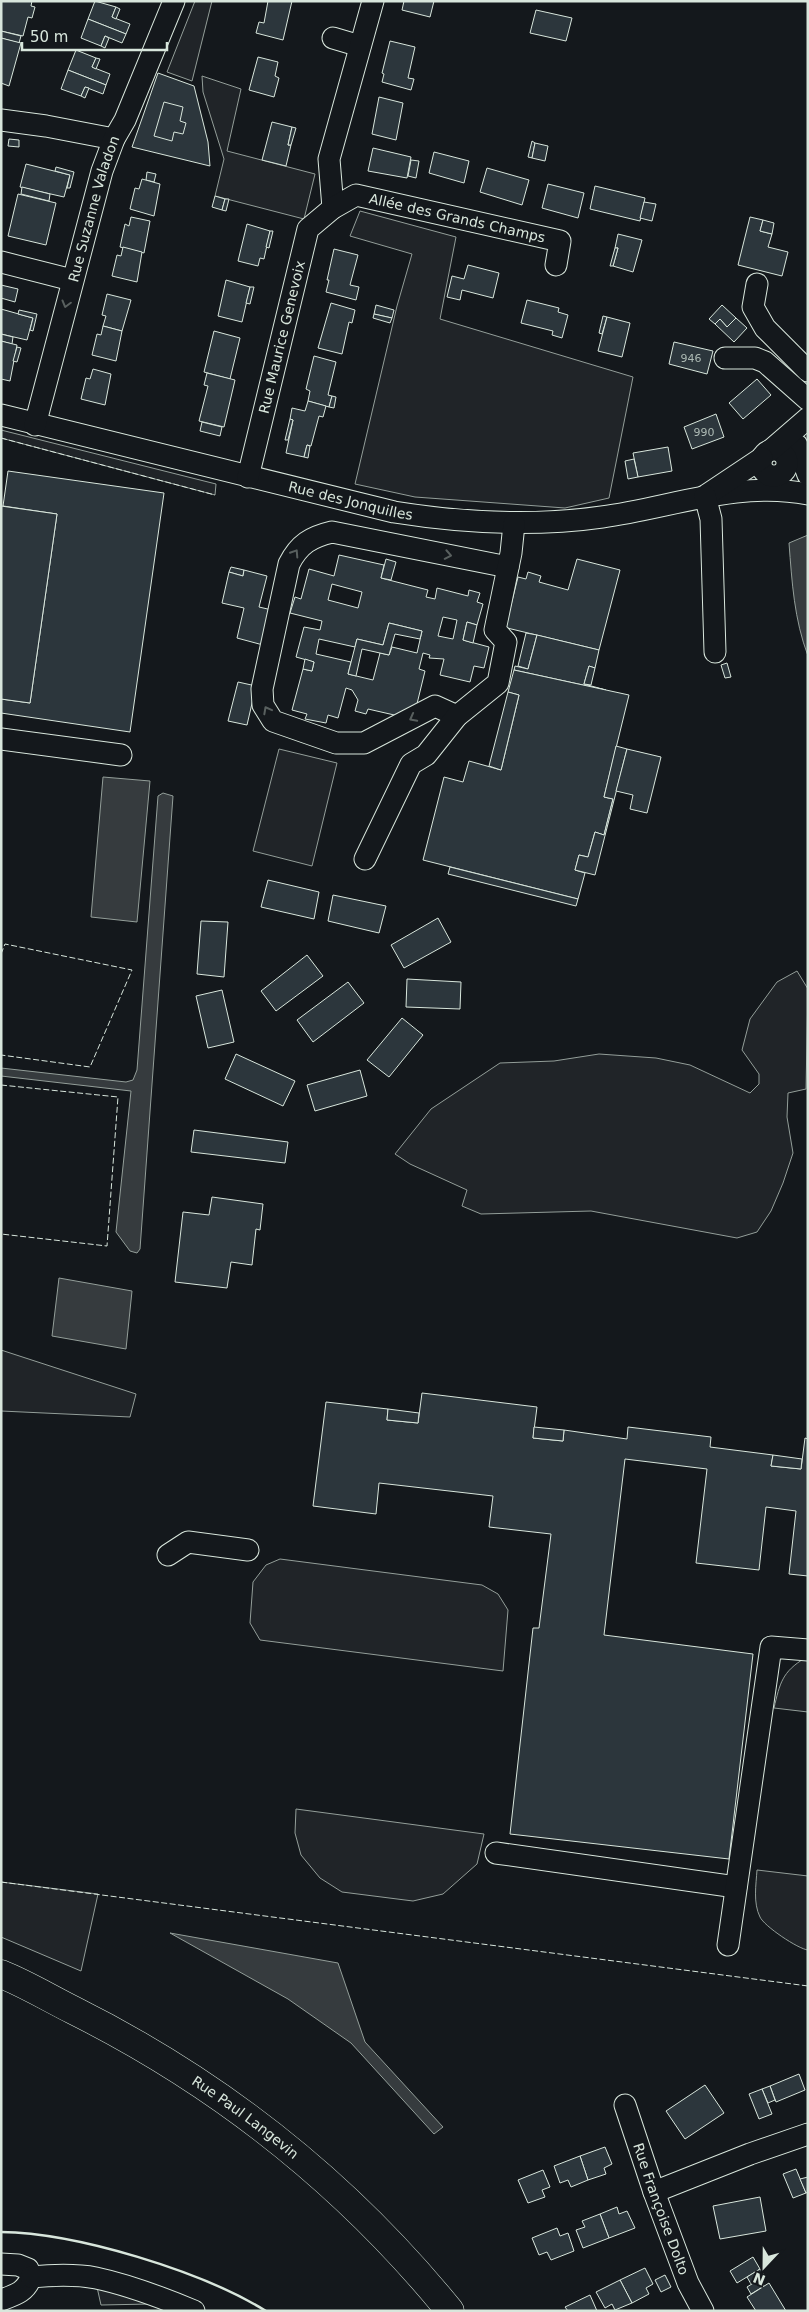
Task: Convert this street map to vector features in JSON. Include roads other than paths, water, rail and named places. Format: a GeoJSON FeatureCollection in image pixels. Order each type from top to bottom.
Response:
{"type":"FeatureCollection","features":[{"type":"Feature","properties":{"kind":"main road","name":"Rue Paul Langevin"},"geometry":{"type":"LineString","coordinates":[[1,1974],[98,2022],[183,2071],[264,2129],[316,2171],[375,2225],[450,2311]]}},
{"type":"Feature","properties":{"kind":"street","name":"Rue Suzanne Valadon"},"geometry":{"type":"LineString","coordinates":[[35,425],[91,206],[114,139],[125,120],[174,1]]}},
{"type":"Feature","properties":{"kind":"street"},"geometry":{"type":"LineString","coordinates":[[333,208],[329,159],[373,1]]}},
{"type":"Feature","properties":{"kind":"street"},"geometry":{"type":"LineString","coordinates":[[333,38],[360,46]]}},
{"type":"Feature","properties":{"kind":"street"},"geometry":{"type":"LineString","coordinates":[[1,120],[46,126],[114,139]]}},
{"type":"Feature","properties":{"kind":"street","name":"Allée des Grands Champs"},"geometry":{"type":"LineString","coordinates":[[333,208],[356,195],[560,241],[556,265]]}},
{"type":"Feature","properties":{"kind":"street","name":"Rue Maurice Genevoix"},"geometry":{"type":"LineString","coordinates":[[248,476],[308,229],[333,208]]}},
{"type":"Feature","properties":{"kind":"street"},"geometry":{"type":"LineString","coordinates":[[1,262],[72,280]]}},
{"type":"Feature","properties":{"kind":"street"},"geometry":{"type":"LineString","coordinates":[[757,284],[753,307],[765,328],[808,370]]}},
{"type":"Feature","properties":{"kind":"street"},"geometry":{"type":"LineString","coordinates":[[725,358],[754,358],[766,362],[808,400]]}},
{"type":"Feature","properties":{"kind":"street","name":"Rue des Jonquilles"},"geometry":{"type":"LineString","coordinates":[[1,416],[394,512],[450,521],[529,524],[601,518],[705,496],[803,483]]}},
{"type":"Feature","properties":{"kind":"street"},"geometry":{"type":"LineString","coordinates":[[778,461],[803,483]]}},
{"type":"Feature","properties":{"kind":"street","name":"Rue des Jonquilles"},"geometry":{"type":"LineString","coordinates":[[746,492],[778,461]]}},
{"type":"Feature","properties":{"kind":"street","name":"Rue des Jonquilles"},"geometry":{"type":"LineString","coordinates":[[705,496],[778,461]]}},
{"type":"Feature","properties":{"kind":"street"},"geometry":{"type":"LineString","coordinates":[[705,496],[711,519],[715,652]]}},
{"type":"Feature","properties":{"kind":"street"},"geometry":{"type":"LineString","coordinates":[[365,859],[411,764],[426,755],[457,716],[498,683],[506,642],[495,630],[508,567],[514,524]]}},
{"type":"Feature","properties":{"kind":"street"},"geometry":{"type":"LineString","coordinates":[[457,716],[434,706],[364,743],[336,743],[273,721],[263,705],[262,689],[289,564],[295,551],[302,544],[313,536],[332,532],[508,567]]}},
{"type":"Feature","properties":{"kind":"street"},"geometry":{"type":"LineString","coordinates":[[1,739],[121,755]]}},
{"type":"Feature","properties":{"kind":"street"},"geometry":{"type":"LineString","coordinates":[[168,1556],[188,1542],[248,1550]]}},
{"type":"Feature","properties":{"kind":"street"},"geometry":{"type":"LineString","coordinates":[[728,1945],[771,1647],[808,1650]]}},
{"type":"Feature","properties":{"kind":"street"},"geometry":{"type":"LineString","coordinates":[[496,1854],[736,1887]]}},
{"type":"Feature","properties":{"kind":"street","name":"Rue Françoise Dolto"},"geometry":{"type":"LineString","coordinates":[[625,2105],[654,2192],[688,2283],[703,2311]]}},
{"type":"Feature","properties":{"kind":"street"},"geometry":{"type":"LineString","coordinates":[[654,2192],[750,2154],[808,2134]]}},
{"type":"Feature","properties":{"kind":"street"},"geometry":{"type":"LineString","coordinates":[[1,2264],[28,2269],[31,2277],[28,2287],[17,2295],[1,2300]]}},
{"type":"Feature","properties":{"kind":"street"},"geometry":{"type":"LineString","coordinates":[[31,2277],[56,2275],[96,2278],[169,2300],[194,2311]]}}]}
